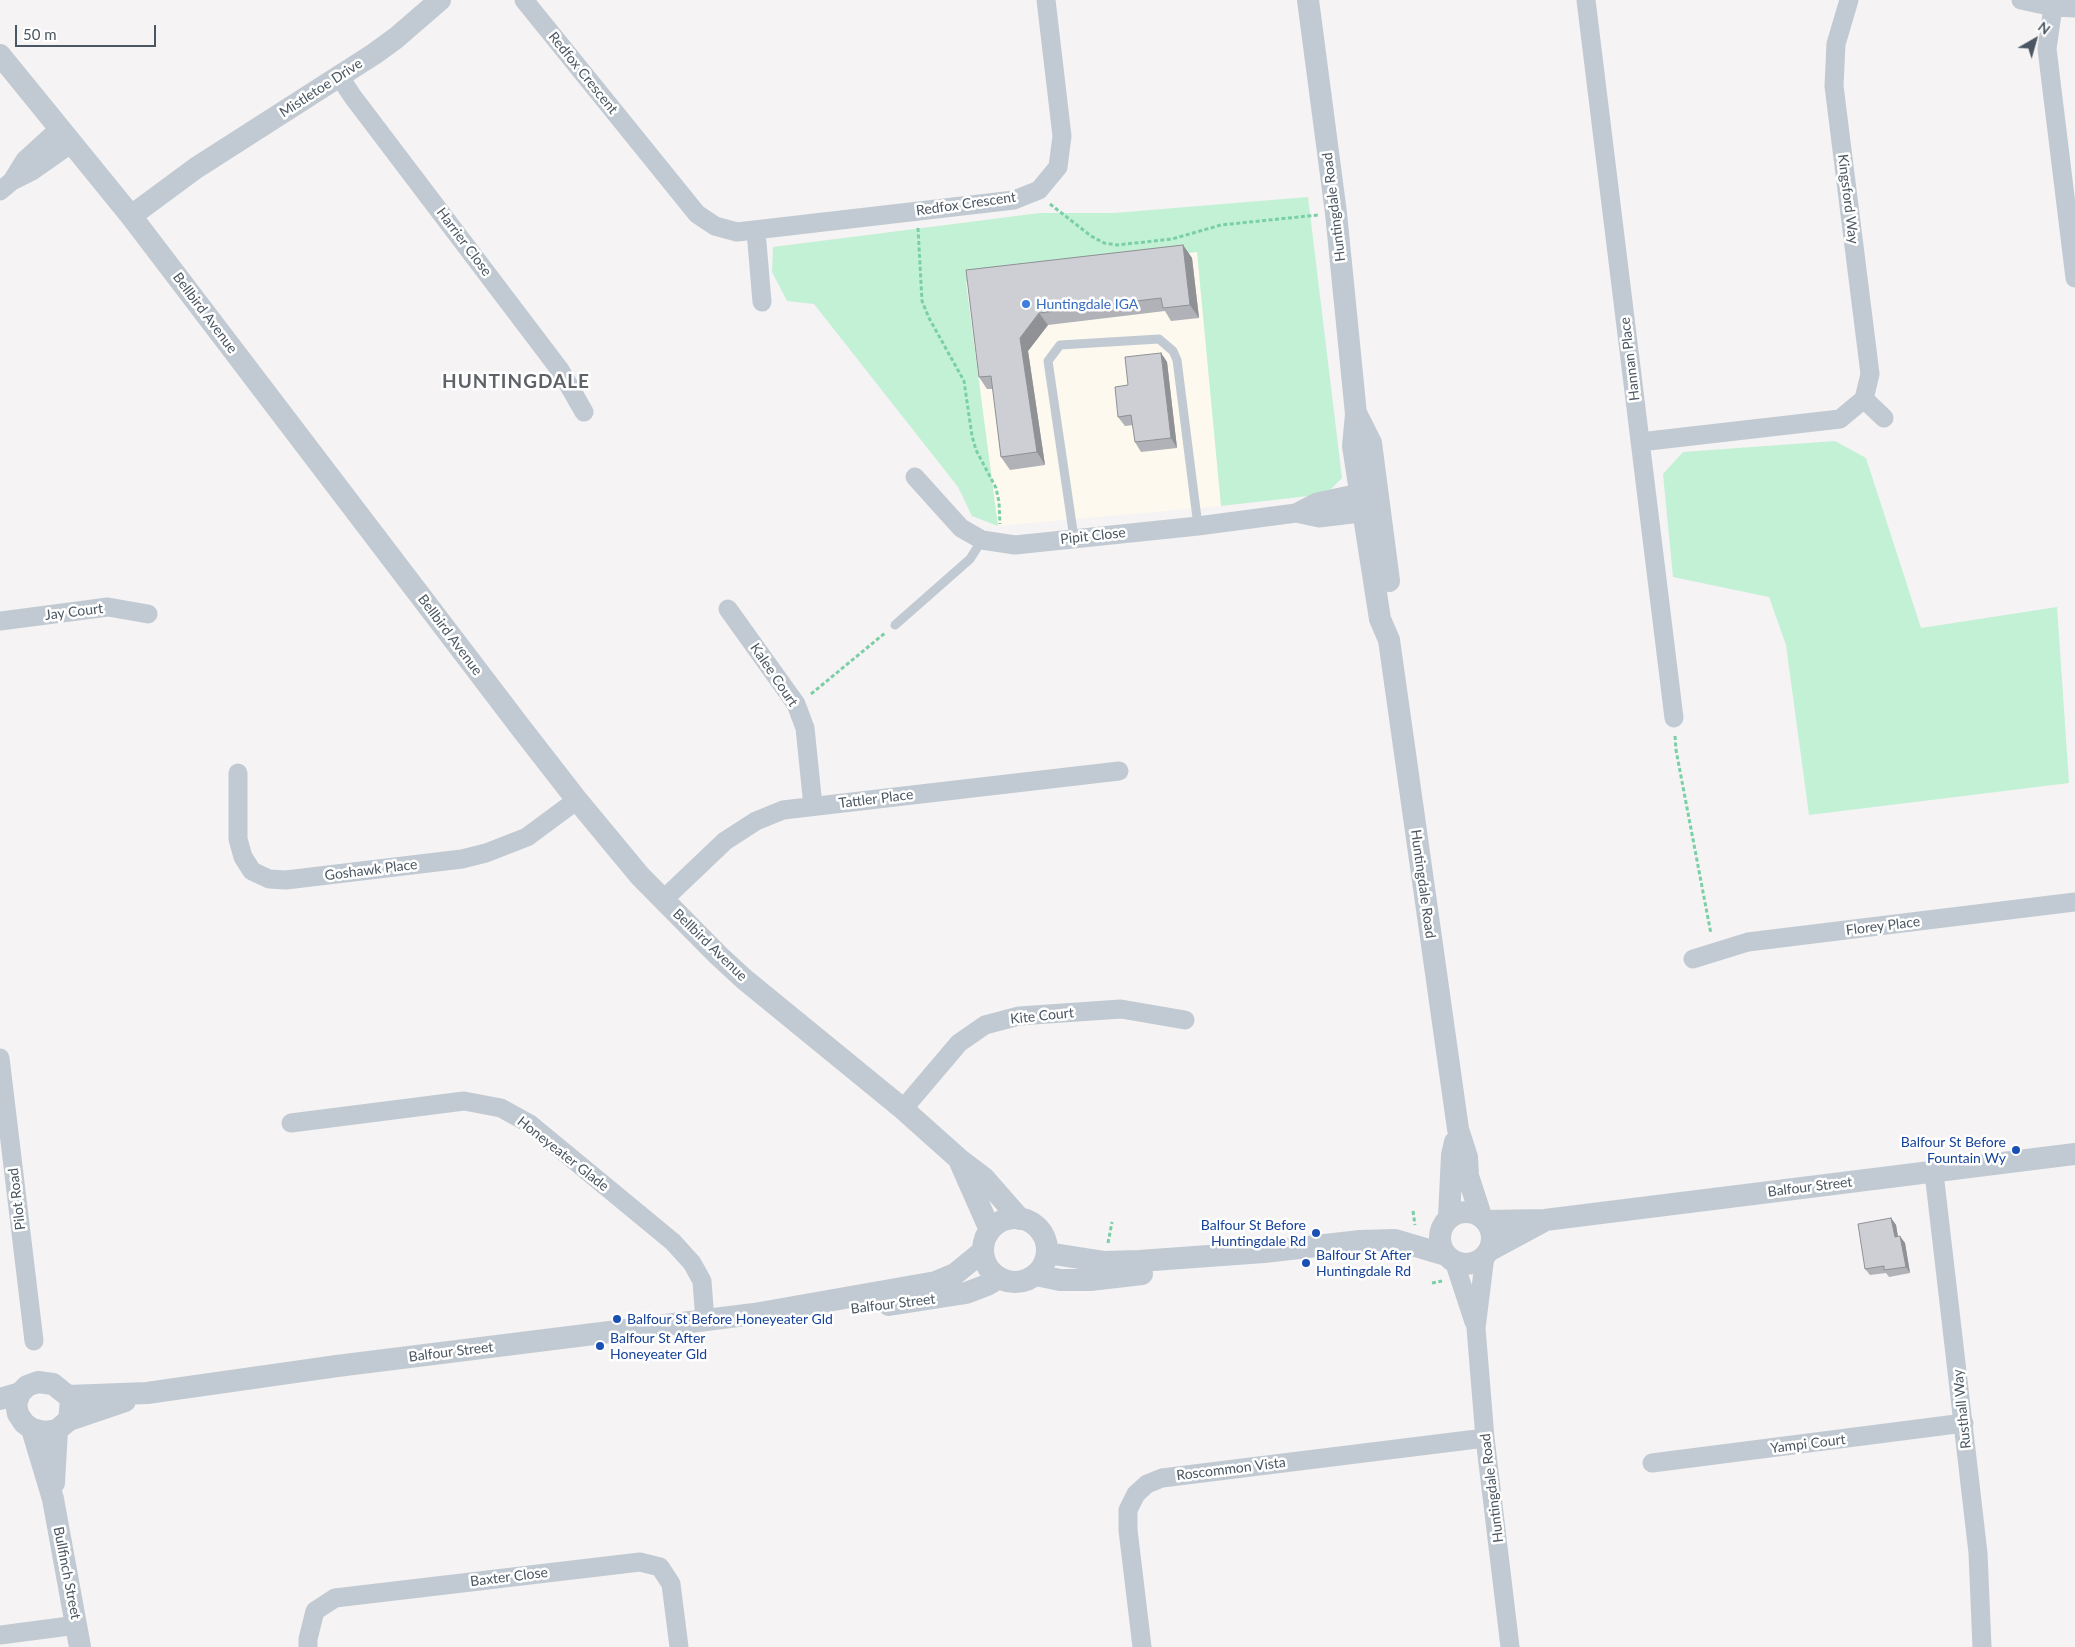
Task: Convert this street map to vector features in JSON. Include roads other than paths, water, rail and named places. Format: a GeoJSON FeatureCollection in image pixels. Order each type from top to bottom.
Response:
{"type":"FeatureCollection","features":[{"type":"Feature","properties":{"kind":"street","name":"Mistletoe Drive"},"geometry":{"type":"LineString","coordinates":[[126,210],[196,168],[396,38],[440,0]]}},
{"type":"Feature","properties":{"kind":"street","name":"Redfox Crescent"},"geometry":{"type":"LineString","coordinates":[[524,0],[697,214],[715,226],[736,232],[1014,200],[1039,190],[1058,167],[1062,136],[1046,0]]}},
{"type":"Feature","properties":{"kind":"street","name":"Huntingdale Road"},"geometry":{"type":"LineString","coordinates":[[1308,0],[1336,213],[1356,414],[1353,446],[1370,501],[1380,619],[1388,640],[1458,1129],[1467,1157],[1468,1176],[1484,1218]]}},
{"type":"Feature","properties":{"kind":"street","name":"Hannan Place"},"geometry":{"type":"LineString","coordinates":[[1586,0],[1674,718]]}},
{"type":"Feature","properties":{"kind":"street","name":"Kingsford Way"},"geometry":{"type":"LineString","coordinates":[[1849,0],[1836,44],[1834,86],[1870,374],[1864,399]]}},
{"type":"Feature","properties":{"kind":"street"},"geometry":{"type":"LineString","coordinates":[[2021,0],[2053,7],[2075,8]]}},
{"type":"Feature","properties":{"kind":"street"},"geometry":{"type":"LineString","coordinates":[[2053,7],[2047,49],[2075,278]]}},
{"type":"Feature","properties":{"kind":"street","name":"Bellbird Avenue"},"geometry":{"type":"LineString","coordinates":[[0,55],[126,210],[577,800],[614,845],[664,900],[744,979],[984,1178],[1020,1218]]}},
{"type":"Feature","properties":{"kind":"street","name":"Harrier Close"},"geometry":{"type":"LineString","coordinates":[[339,76],[560,370],[584,412]]}},
{"type":"Feature","properties":{"kind":"street"},"geometry":{"type":"LineString","coordinates":[[6,186],[25,160],[65,136]]}},
{"type":"Feature","properties":{"kind":"street"},"geometry":{"type":"LineString","coordinates":[[756,231],[762,302]]}},
{"type":"Feature","properties":{"kind":"street"},"geometry":{"type":"LineString","coordinates":[[1640,442],[1840,419],[1864,399],[1884,418]]}},
{"type":"Feature","properties":{"kind":"street","name":"Pipit Close"},"geometry":{"type":"LineString","coordinates":[[915,477],[961,528],[991,541],[1015,545],[1198,526],[1296,513],[1319,518],[1370,501]]}},
{"type":"Feature","properties":{"kind":"street","name":"Jay Court"},"geometry":{"type":"LineString","coordinates":[[0,621],[108,607],[148,614]]}},
{"type":"Feature","properties":{"kind":"street","name":"Kalee Court"},"geometry":{"type":"LineString","coordinates":[[728,608],[796,704],[805,728],[813,806]]}},
{"type":"Feature","properties":{"kind":"street","name":"Tattler Place"},"geometry":{"type":"LineString","coordinates":[[664,900],[725,841],[756,821],[783,810],[1119,771]]}},
{"type":"Feature","properties":{"kind":"street","name":"Goshawk Place"},"geometry":{"type":"LineString","coordinates":[[238,773],[238,838],[243,857],[252,871],[269,879],[296,879],[462,858],[486,853],[527,837],[577,800]]}},
{"type":"Feature","properties":{"kind":"street","name":"Florey Place"},"geometry":{"type":"LineString","coordinates":[[1692,959],[1748,942],[2075,902]]}},
{"type":"Feature","properties":{"kind":"street","name":"Kite Court"},"geometry":{"type":"LineString","coordinates":[[903,1109],[959,1043],[985,1025],[1019,1016],[1121,1008],[1185,1020]]}},
{"type":"Feature","properties":{"kind":"street","name":"Pilot Road"},"geometry":{"type":"LineString","coordinates":[[0,1058],[34,1341]]}},
{"type":"Feature","properties":{"kind":"street","name":"Honeyeater Glade"},"geometry":{"type":"LineString","coordinates":[[291,1123],[464,1101],[501,1108],[530,1124],[673,1242],[692,1263],[702,1281],[705,1321]]}},
{"type":"Feature","properties":{"kind":"street","name":"Huntingdale Road"},"geometry":{"type":"LineString","coordinates":[[1447,1219],[1452,1179],[1452,1155],[1458,1129]]}},
{"type":"Feature","properties":{"kind":"street","name":"Balfour Street"},"geometry":{"type":"LineString","coordinates":[[1484,1218],[1545,1220],[2075,1154]]}},
{"type":"Feature","properties":{"kind":"street","name":"Bellbird Avenue"},"geometry":{"type":"LineString","coordinates":[[959,1159],[986,1240]]}},
{"type":"Feature","properties":{"kind":"street","name":"Rusthall Way"},"geometry":{"type":"LineString","coordinates":[[1934,1173],[1978,1553],[1982,1647]]}},
{"type":"Feature","properties":{"kind":"street"},"geometry":{"type":"LineString","coordinates":[[1047,1253],[1105,1262],[1264,1252],[1360,1241],[1395,1240],[1450,1258],[1462,1264],[1470,1264],[1488,1253],[1493,1234],[1484,1218],[1469,1211],[1455,1214],[1395,1240]]}},
{"type":"Feature","properties":{"kind":"street"},"geometry":{"type":"LineString","coordinates":[[986,1240],[985,1262],[990,1271],[998,1278],[1018,1283],[1036,1275],[1046,1261],[1046,1243],[1037,1227],[1020,1218]]}},
{"type":"Feature","properties":{"kind":"street","name":"Balfour Street"},"geometry":{"type":"LineString","coordinates":[[68,1396],[147,1393],[337,1366],[705,1321],[936,1282],[955,1274],[1004,1220],[1020,1218]]}},
{"type":"Feature","properties":{"kind":"street"},"geometry":{"type":"LineString","coordinates":[[1447,1219],[1441,1230],[1440,1239],[1442,1248],[1450,1258]]}},
{"type":"Feature","properties":{"kind":"street","name":"Balfour Street"},"geometry":{"type":"LineString","coordinates":[[1488,1253],[1545,1220]]}},
{"type":"Feature","properties":{"kind":"street"},"geometry":{"type":"LineString","coordinates":[[1036,1275],[1060,1280],[1104,1279],[1201,1266],[1264,1252]]}},
{"type":"Feature","properties":{"kind":"street","name":"Huntingdale Road"},"geometry":{"type":"LineString","coordinates":[[1488,1253],[1476,1328],[1486,1438],[1510,1647]]}},
{"type":"Feature","properties":{"kind":"street","name":"Huntingdale Road"},"geometry":{"type":"LineString","coordinates":[[1450,1258],[1476,1328]]}},
{"type":"Feature","properties":{"kind":"street","name":"Balfour Street"},"geometry":{"type":"LineString","coordinates":[[754,1314],[818,1314],[951,1297],[987,1285],[998,1278]]}},
{"type":"Feature","properties":{"kind":"street"},"geometry":{"type":"LineString","coordinates":[[0,1419],[44,1432],[63,1425],[71,1401],[68,1396],[60,1388],[45,1382],[28,1386],[10,1396],[16,1404],[18,1414],[28,1426]]}},
{"type":"Feature","properties":{"kind":"street","name":"Balfour Street"},"geometry":{"type":"LineString","coordinates":[[63,1425],[147,1393]]}},
{"type":"Feature","properties":{"kind":"street","name":"Yampi Court"},"geometry":{"type":"LineString","coordinates":[[1652,1464],[1964,1423]]}},
{"type":"Feature","properties":{"kind":"street","name":"Bullfinch Street"},"geometry":{"type":"LineString","coordinates":[[53,1499],[63,1425]]}},
{"type":"Feature","properties":{"kind":"street","name":"Bullfinch Street"},"geometry":{"type":"LineString","coordinates":[[28,1426],[53,1499],[80,1647]]}},
{"type":"Feature","properties":{"kind":"street","name":"Roscommon Vista"},"geometry":{"type":"LineString","coordinates":[[1142,1647],[1128,1530],[1128,1510],[1136,1494],[1147,1484],[1162,1478],[1486,1438]]}},
{"type":"Feature","properties":{"kind":"street","name":"Baxter Close"},"geometry":{"type":"LineString","coordinates":[[308,1647],[308,1639],[315,1611],[335,1598],[640,1562],[660,1567],[671,1584],[679,1647]]}},
{"type":"Feature","properties":{"kind":"street"},"geometry":{"type":"LineString","coordinates":[[0,1635],[77,1625]]}},
{"type":"Feature","properties":{"kind":"lane"},"geometry":{"type":"LineString","coordinates":[[1074,538],[1048,361],[1060,345],[1159,339],[1173,351],[1177,360],[1198,526]]}},
{"type":"Feature","properties":{"kind":"lane"},"geometry":{"type":"LineString","coordinates":[[895,625],[991,541]]}},
{"type":"Feature","properties":{"kind":"place","name":"Huntingdale IGA"},"geometry":{"type":"Point","coordinates":[1026,304]}},
{"type":"Feature","properties":{"kind":"place","name":"Balfour St Before Fountain Wy"},"geometry":{"type":"Point","coordinates":[2016,1150]}},
{"type":"Feature","properties":{"kind":"place","name":"Balfour St Before Huntingdale Rd"},"geometry":{"type":"Point","coordinates":[1316,1233]}},
{"type":"Feature","properties":{"kind":"place","name":"Balfour St After Huntingdale Rd"},"geometry":{"type":"Point","coordinates":[1306,1263]}},
{"type":"Feature","properties":{"kind":"place","name":"Balfour St Before Honeyeater Gld"},"geometry":{"type":"Point","coordinates":[617,1319]}},
{"type":"Feature","properties":{"kind":"place","name":"Balfour St After Honeyeater Gld"},"geometry":{"type":"Point","coordinates":[600,1346]}},
{"type":"Feature","properties":{"kind":"district","name":"HUNTINGDALE"},"geometry":{"type":"Point","coordinates":[516,382]}}]}
